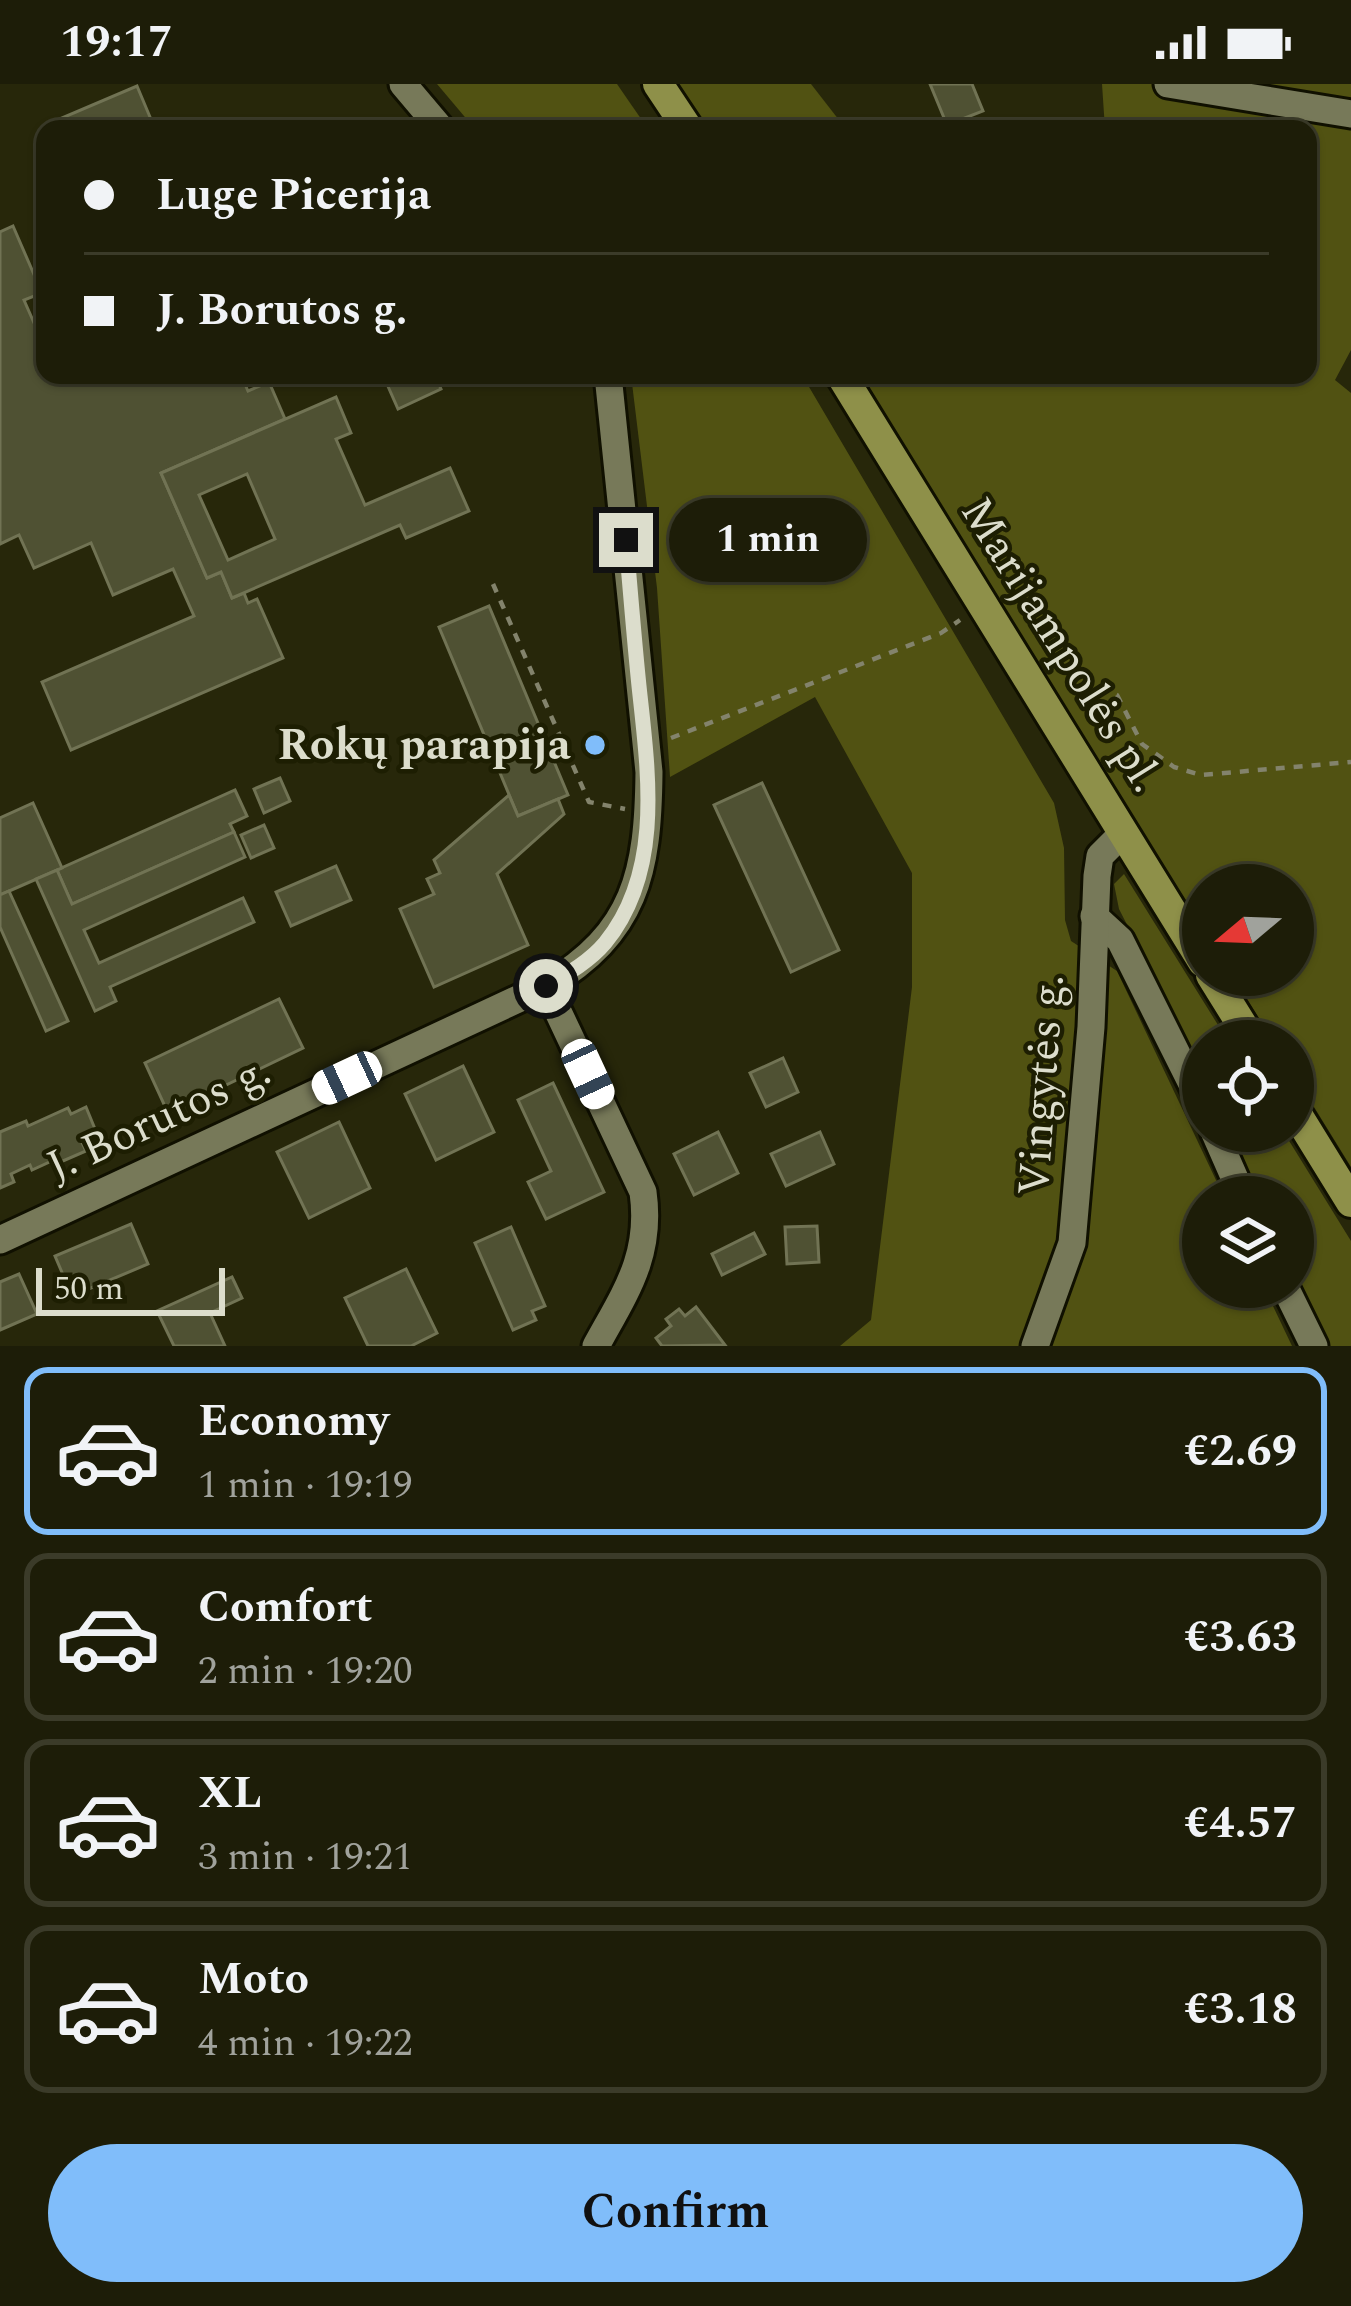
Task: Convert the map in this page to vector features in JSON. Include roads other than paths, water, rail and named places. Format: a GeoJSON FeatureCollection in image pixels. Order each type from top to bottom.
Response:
{"type":"FeatureCollection","features":[{"type":"Feature","properties":{"kind":"main road"},"geometry":{"type":"LineString","coordinates":[[658,84],[682,120]]}},
{"type":"Feature","properties":{"kind":"main road","name":"Marijampolės pl."},"geometry":{"type":"LineString","coordinates":[[847,384],[1182,928]]}},
{"type":"Feature","properties":{"kind":"main road"},"geometry":{"type":"LineString","coordinates":[[1314,1142],[1351,1202]]}},
{"type":"Feature","properties":{"kind":"street"},"geometry":{"type":"LineString","coordinates":[[403,84],[433,120]]}},
{"type":"Feature","properties":{"kind":"street"},"geometry":{"type":"LineString","coordinates":[[1168,84],[1351,114]]}},
{"type":"Feature","properties":{"kind":"street","name":"J. Borutos g."},"geometry":{"type":"LineString","coordinates":[[0,1240],[546,986],[583,964],[604,944],[618,923],[641,864],[649,813],[649,772],[609,384]]}},
{"type":"Feature","properties":{"kind":"street","name":"Vingytės g."},"geometry":{"type":"LineString","coordinates":[[1035,1346],[1072,1243],[1100,856],[1123,833]]}},
{"type":"Feature","properties":{"kind":"street"},"geometry":{"type":"LineString","coordinates":[[1094,916],[1120,940],[1182,1064]]}},
{"type":"Feature","properties":{"kind":"street"},"geometry":{"type":"LineString","coordinates":[[546,986],[643,1192],[645,1226],[638,1268],[596,1346]]}},
{"type":"Feature","properties":{"kind":"street"},"geometry":{"type":"LineString","coordinates":[[1295,1308],[1314,1346]]}},
{"type":"Feature","properties":{"kind":"place","name":"Rokų parapija"},"geometry":{"type":"Point","coordinates":[595,745]}}]}
